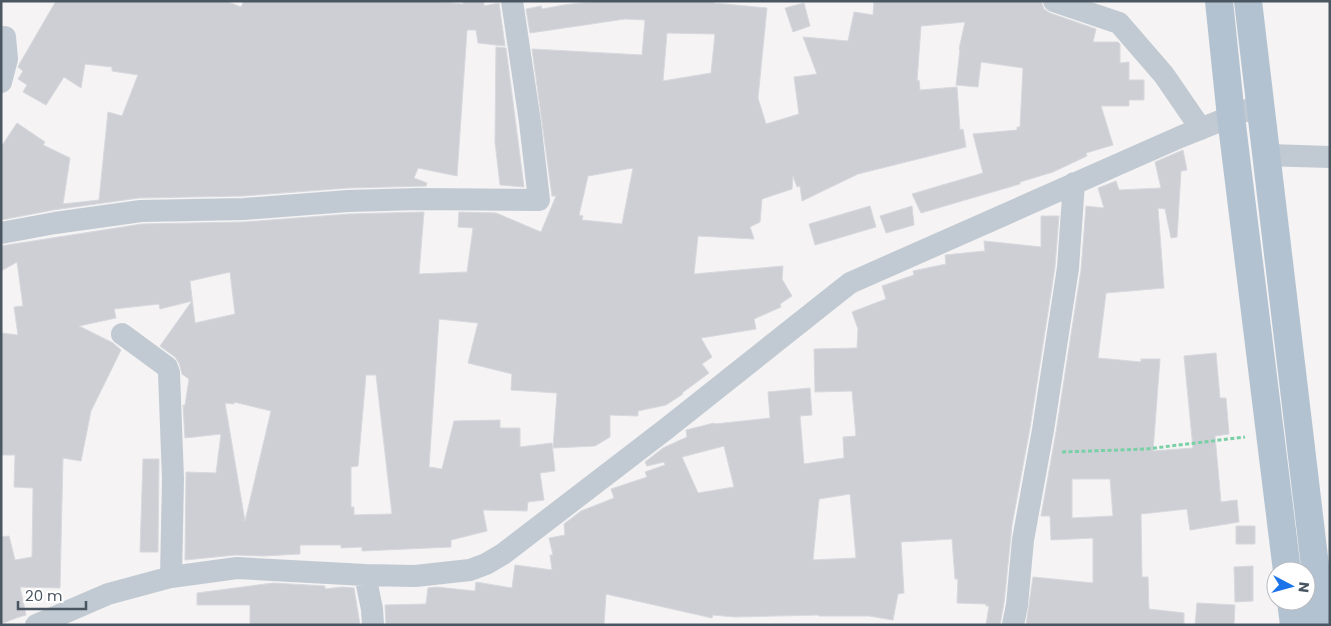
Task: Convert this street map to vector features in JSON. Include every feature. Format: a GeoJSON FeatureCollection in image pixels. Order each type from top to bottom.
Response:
{"type":"FeatureCollection","features":[{"type":"Feature","properties":{"kind":"main road"},"geometry":{"type":"LineString","coordinates":[[1219,1],[1287,561]]}},
{"type":"Feature","properties":{"kind":"main road"},"geometry":{"type":"LineString","coordinates":[[1248,1],[1322,625]]}},
{"type":"Feature","properties":{"kind":"main road"},"geometry":{"type":"LineString","coordinates":[[1292,611],[1294,625]]}},
{"type":"Feature","properties":{"kind":"street"},"geometry":{"type":"LineString","coordinates":[[1,233],[140,211],[244,209],[348,201],[420,199],[539,200],[530,122],[512,1]]}},
{"type":"Feature","properties":{"kind":"street"},"geometry":{"type":"LineString","coordinates":[[1054,1],[1119,24],[1164,75],[1201,128]]}},
{"type":"Feature","properties":{"kind":"street"},"geometry":{"type":"LineString","coordinates":[[1,82],[7,59],[5,37]]}},
{"type":"Feature","properties":{"kind":"street"},"geometry":{"type":"LineString","coordinates":[[36,625],[108,594],[171,577],[236,568],[415,576],[470,570],[486,564],[503,554],[658,435],[850,283],[1074,183],[1201,128],[1260,105]]}},
{"type":"Feature","properties":{"kind":"street"},"geometry":{"type":"LineString","coordinates":[[1266,155],[1330,156]]}},
{"type":"Feature","properties":{"kind":"street"},"geometry":{"type":"LineString","coordinates":[[1012,625],[1017,605],[1023,540],[1068,268],[1074,183]]}},
{"type":"Feature","properties":{"kind":"street"},"geometry":{"type":"LineString","coordinates":[[122,334],[167,367],[169,373],[173,479],[171,577]]}},
{"type":"Feature","properties":{"kind":"street"},"geometry":{"type":"LineString","coordinates":[[365,575],[372,609],[373,625]]}},
{"type":"Feature","properties":{"kind":"path"},"geometry":{"type":"LineString","coordinates":[[1038,453],[1146,449],[1271,434]]}},
{"type":"Feature","properties":{"kind":"building"},"geometry":{"type":"Polygon","coordinates":[[[56,1],[226,1],[241,7],[244,1],[435,1],[463,4],[463,1],[484,1],[484,6],[499,3],[505,46],[478,43],[476,30],[467,30],[457,176],[418,168],[414,178],[427,183],[426,186],[348,188],[243,196],[139,198],[53,210],[1,220],[1,147],[17,123],[45,142],[43,145],[70,158],[63,204],[99,200],[108,112],[122,116],[138,75],[112,71],[112,67],[85,64],[81,88],[64,77],[46,105],[23,92],[27,85],[18,79],[23,71],[18,67],[56,1]]]}},
{"type":"Feature","properties":{"kind":"building"},"geometry":{"type":"Polygon","coordinates":[[[597,1],[714,1],[714,3],[767,8],[758,98],[766,124],[799,114],[794,77],[817,74],[803,37],[848,41],[854,12],[873,15],[874,1],[1041,1],[1044,9],[1050,13],[1096,29],[1093,42],[1118,42],[1120,44],[1120,63],[1129,62],[1129,80],[1144,80],[1144,100],[1129,100],[1129,106],[1101,106],[1113,145],[1086,153],[1087,156],[1053,172],[1020,182],[1020,184],[921,213],[912,194],[983,173],[973,134],[1017,130],[1017,127],[1020,127],[1023,68],[981,62],[978,87],[956,85],[959,49],[965,22],[921,26],[917,81],[919,80],[920,90],[957,87],[960,130],[963,129],[966,147],[858,174],[802,201],[800,186],[797,187],[793,176],[792,189],[762,199],[760,222],[750,227],[754,239],[698,236],[694,274],[783,266],[782,279],[792,296],[780,304],[781,307],[754,319],[756,329],[701,338],[712,357],[702,364],[709,373],[666,405],[638,411],[638,416],[610,415],[610,437],[595,446],[553,448],[557,393],[511,390],[512,374],[468,363],[478,323],[439,319],[429,467],[442,469],[454,421],[500,420],[500,428],[520,428],[520,447],[552,443],[555,471],[540,473],[544,500],[528,502],[527,511],[483,510],[487,531],[451,540],[451,547],[362,551],[362,547],[341,548],[341,545],[300,545],[300,554],[235,555],[185,560],[186,472],[216,473],[221,434],[185,438],[183,405],[185,405],[189,379],[182,374],[175,357],[160,346],[192,301],[160,309],[159,304],[114,309],[116,318],[79,326],[113,343],[121,350],[91,411],[81,461],[63,458],[60,588],[20,587],[26,615],[1,624],[1,537],[9,536],[15,560],[32,557],[33,488],[14,487],[15,455],[1,455],[1,333],[18,335],[14,307],[23,306],[17,262],[1,271],[1,246],[142,224],[244,222],[349,214],[424,212],[419,274],[467,272],[473,228],[458,227],[459,212],[496,213],[541,232],[556,196],[552,196],[532,49],[642,55],[645,20],[625,19],[530,33],[526,9],[541,6],[542,9],[597,1]],[[667,33],[663,81],[711,73],[715,34],[667,33]],[[633,168],[588,176],[579,215],[583,216],[582,220],[622,224],[633,168]],[[230,272],[190,281],[195,323],[235,314],[230,272]],[[366,375],[358,466],[351,467],[351,507],[354,507],[354,515],[392,514],[376,375],[366,375]],[[234,402],[234,404],[225,403],[245,521],[271,411],[234,402]]]}},
{"type":"Feature","properties":{"kind":"building"},"geometry":{"type":"Polygon","coordinates":[[[804,3],[810,26],[793,32],[785,8],[804,3]]]}},
{"type":"Feature","properties":{"kind":"building"},"geometry":{"type":"Polygon","coordinates":[[[496,47],[506,48],[524,187],[500,185],[495,142],[496,47]]]}},
{"type":"Feature","properties":{"kind":"building"},"geometry":{"type":"Polygon","coordinates":[[[1183,150],[1187,170],[1181,171],[1177,237],[1171,238],[1165,209],[1158,208],[1164,288],[1106,293],[1098,358],[1141,362],[1141,359],[1160,359],[1153,451],[1193,448],[1184,356],[1216,353],[1220,398],[1226,398],[1229,434],[1215,436],[1221,502],[1237,500],[1239,522],[1190,530],[1187,509],[1141,514],[1142,577],[1148,577],[1149,609],[1184,613],[1184,625],[1026,625],[1033,577],[1093,583],[1093,538],[1051,540],[1050,516],[1041,516],[1081,270],[1086,206],[1104,208],[1098,188],[1116,181],[1119,190],[1161,188],[1155,162],[1183,150]],[[1072,479],[1072,518],[1113,516],[1110,479],[1072,479]]]}},
{"type":"Feature","properties":{"kind":"building"},"geometry":{"type":"Polygon","coordinates":[[[870,206],[876,227],[815,245],[809,224],[870,206]]]}},
{"type":"Feature","properties":{"kind":"building"},"geometry":{"type":"Polygon","coordinates":[[[912,206],[914,225],[886,233],[880,216],[912,206]]]}},
{"type":"Feature","properties":{"kind":"building"},"geometry":{"type":"Polygon","coordinates":[[[1041,216],[1059,216],[1055,267],[1030,428],[1012,525],[1000,625],[986,625],[989,606],[986,606],[986,604],[957,603],[958,579],[955,579],[952,539],[901,542],[904,593],[898,594],[893,620],[869,616],[819,615],[735,617],[713,615],[712,618],[606,594],[604,625],[386,625],[385,605],[426,604],[428,588],[436,587],[475,591],[476,582],[512,588],[515,565],[552,570],[550,555],[553,555],[549,538],[565,535],[564,524],[581,511],[614,498],[611,489],[647,477],[645,472],[665,465],[664,462],[647,466],[645,462],[663,448],[687,437],[686,430],[714,423],[770,418],[768,392],[810,388],[812,415],[800,416],[804,464],[844,458],[843,437],[856,436],[852,391],[815,392],[814,349],[857,348],[858,329],[852,312],[886,299],[882,286],[914,275],[913,271],[946,264],[945,255],[985,251],[984,241],[1041,247],[1041,216]],[[724,446],[682,457],[698,493],[734,487],[724,446]],[[850,494],[819,499],[813,560],[856,558],[850,494]]]}},
{"type":"Feature","properties":{"kind":"building"},"geometry":{"type":"Polygon","coordinates":[[[143,459],[159,459],[158,552],[140,552],[143,459]]]}},
{"type":"Feature","properties":{"kind":"building"},"geometry":{"type":"Polygon","coordinates":[[[1236,526],[1255,526],[1255,544],[1236,544],[1236,526]]]}},
{"type":"Feature","properties":{"kind":"building"},"geometry":{"type":"Polygon","coordinates":[[[1253,566],[1253,601],[1235,602],[1234,567],[1253,566]]]}},
{"type":"Feature","properties":{"kind":"building"},"geometry":{"type":"Polygon","coordinates":[[[273,583],[325,586],[325,589],[354,588],[360,625],[250,625],[250,605],[197,605],[197,593],[273,583]]]}},
{"type":"Feature","properties":{"kind":"building"},"geometry":{"type":"Polygon","coordinates":[[[1197,603],[1235,605],[1234,625],[1195,625],[1197,603]]]}}]}
